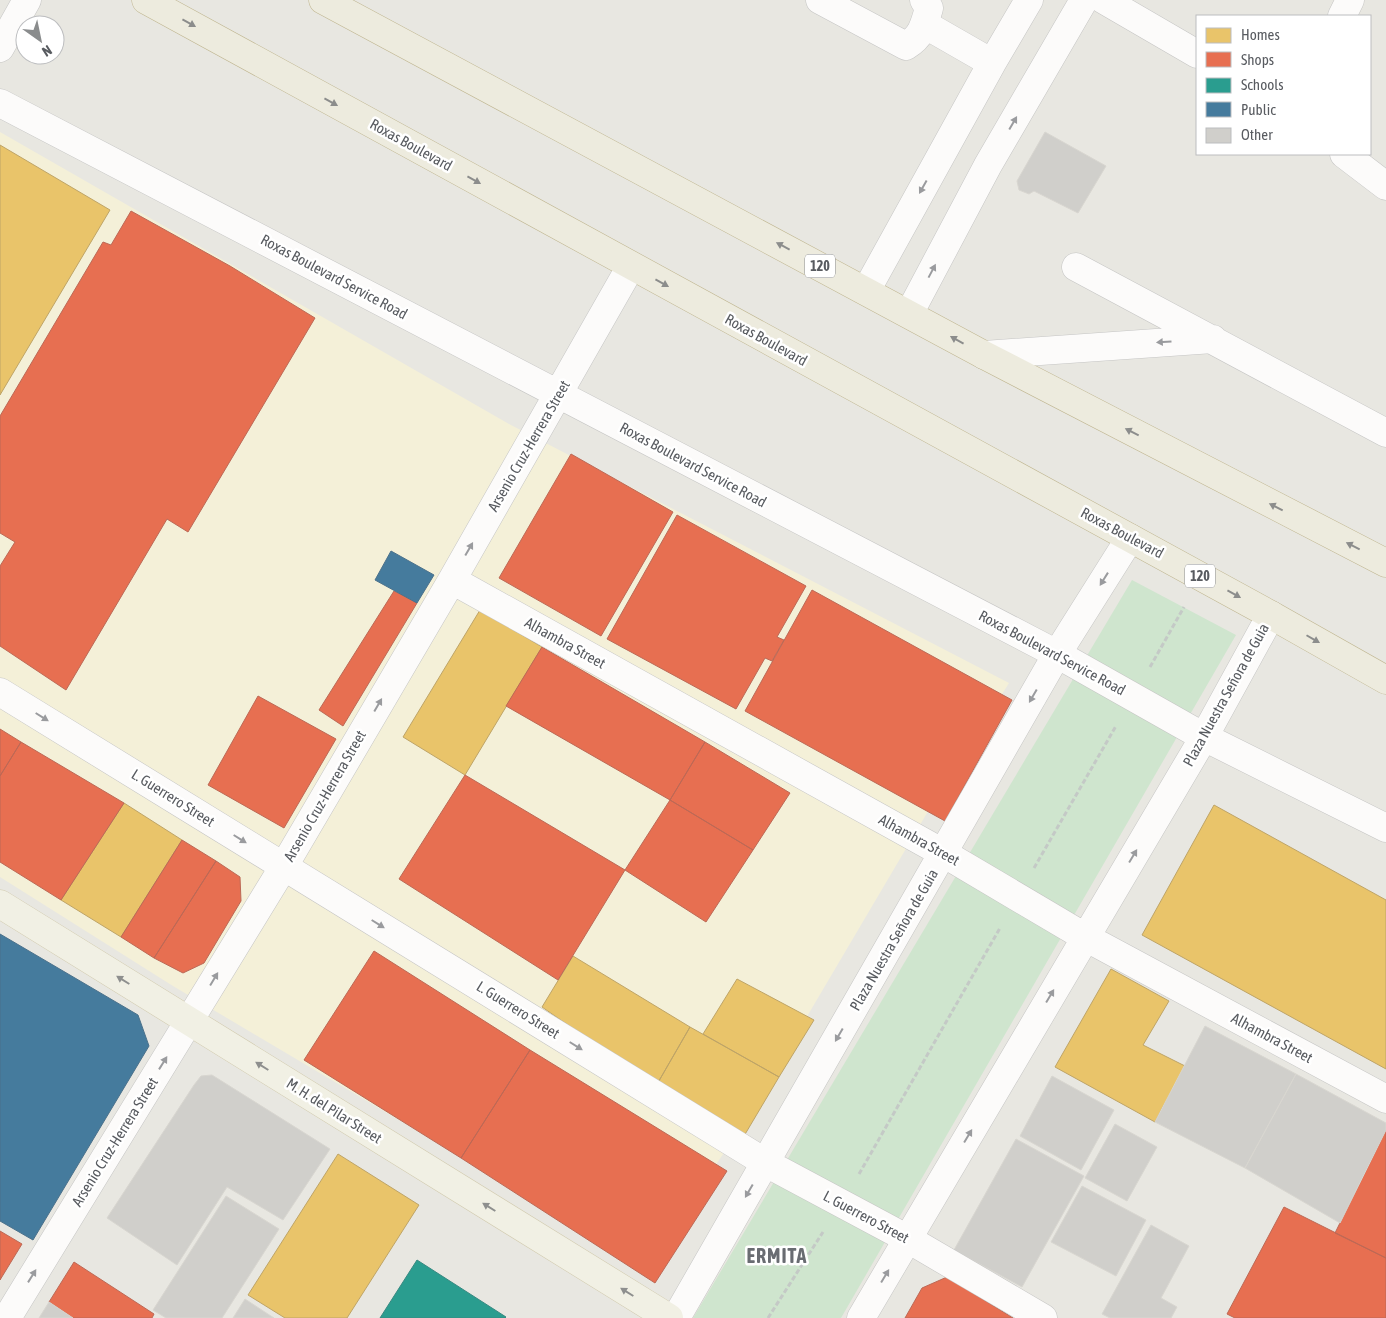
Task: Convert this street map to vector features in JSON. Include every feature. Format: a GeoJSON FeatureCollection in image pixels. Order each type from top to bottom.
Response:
{"type":"FeatureCollection","features":[{"type":"Feature","properties":{"kind":"highway","name":"Roxas Boulevard"},"geometry":{"type":"LineString","coordinates":[[146,0],[1201,576],[1386,680]]}},
{"type":"Feature","properties":{"kind":"highway","name":"120"},"geometry":{"type":"LineString","coordinates":[[323,0],[984,355],[1386,564]]}},
{"type":"Feature","properties":{"kind":"main road","name":"M. H. del Pilar Street"},"geometry":{"type":"LineString","coordinates":[[0,904],[669,1318]]}},
{"type":"Feature","properties":{"kind":"street"},"geometry":{"type":"LineString","coordinates":[[0,48],[27,0]]}},
{"type":"Feature","properties":{"kind":"street"},"geometry":{"type":"LineString","coordinates":[[820,0],[906,46],[918,39],[924,12],[992,63]]}},
{"type":"Feature","properties":{"kind":"street"},"geometry":{"type":"LineString","coordinates":[[866,291],[992,63],[1030,0]]}},
{"type":"Feature","properties":{"kind":"street"},"geometry":{"type":"LineString","coordinates":[[909,314],[988,165],[1084,0]]}},
{"type":"Feature","properties":{"kind":"street"},"geometry":{"type":"LineString","coordinates":[[1104,0],[1196,53]]}},
{"type":"Feature","properties":{"kind":"street"},"geometry":{"type":"LineString","coordinates":[[1342,15],[1350,0]]}},
{"type":"Feature","properties":{"kind":"street","name":"Roxas Boulevard Service Road"},"geometry":{"type":"LineString","coordinates":[[0,103],[1057,654],[1204,736],[1386,828]]}},
{"type":"Feature","properties":{"kind":"street"},"geometry":{"type":"LineString","coordinates":[[1345,155],[1386,186]]}},
{"type":"Feature","properties":{"kind":"street","name":"Arsenio Cruz-Herrera Street"},"geometry":{"type":"LineString","coordinates":[[7,1318],[284,866],[452,580],[631,266]]}},
{"type":"Feature","properties":{"kind":"street"},"geometry":{"type":"LineString","coordinates":[[1076,267],[1386,433]]}},
{"type":"Feature","properties":{"kind":"street"},"geometry":{"type":"LineString","coordinates":[[984,355],[1213,339]]}},
{"type":"Feature","properties":{"kind":"street","name":"Plaza Nuestra Señora de Guia"},"geometry":{"type":"LineString","coordinates":[[676,1318],[1057,654],[1130,538]]}},
{"type":"Feature","properties":{"kind":"street","name":"Alhambra Street"},"geometry":{"type":"LineString","coordinates":[[452,580],[943,853],[1085,937],[1386,1099]]}},
{"type":"Feature","properties":{"kind":"street","name":"Plaza Nuestra Señora de Guia"},"geometry":{"type":"LineString","coordinates":[[861,1318],[1204,736],[1271,615]]}},
{"type":"Feature","properties":{"kind":"street","name":"L. Guerrero Street"},"geometry":{"type":"LineString","coordinates":[[0,692],[766,1163],[908,1239],[1042,1318]]}},
{"type":"Feature","properties":{"kind":"path"},"geometry":{"type":"LineString","coordinates":[[768,1318],[841,1204],[1134,697],[1201,576]]}},
{"type":"Feature","properties":{"kind":"shaded area"},"geometry":{"type":"Polygon","coordinates":[[[0,132],[509,424],[1009,683],[927,813],[746,1120],[647,1267],[173,986],[0,877],[0,132]]]}},
{"type":"Feature","properties":{"kind":"green space"},"geometry":{"type":"Polygon","coordinates":[[[1132,580],[1236,635],[841,1318],[693,1318],[1132,580]]]}},
{"type":"Feature","properties":{"kind":"building: Homes"},"geometry":{"type":"Polygon","coordinates":[[[0,145],[110,210],[0,395],[0,145]]]}},
{"type":"Feature","properties":{"kind":"building: Homes"},"geometry":{"type":"Polygon","coordinates":[[[480,610],[542,647],[465,775],[403,737],[480,610]]]}},
{"type":"Feature","properties":{"kind":"building: Homes"},"geometry":{"type":"Polygon","coordinates":[[[124,803],[182,840],[121,937],[61,900],[124,803]]]}},
{"type":"Feature","properties":{"kind":"building: Homes"},"geometry":{"type":"Polygon","coordinates":[[[1214,805],[1386,900],[1386,1069],[1142,935],[1214,805]]]}},
{"type":"Feature","properties":{"kind":"building: Homes"},"geometry":{"type":"Polygon","coordinates":[[[573,956],[690,1027],[656,1086],[542,1007],[573,956]]]}},
{"type":"Feature","properties":{"kind":"building: Homes"},"geometry":{"type":"Polygon","coordinates":[[[1111,969],[1169,1001],[1143,1045],[1185,1066],[1155,1122],[1055,1067],[1111,969]]]}},
{"type":"Feature","properties":{"kind":"building: Homes"},"geometry":{"type":"Polygon","coordinates":[[[737,979],[814,1020],[779,1077],[703,1034],[737,979]]]}},
{"type":"Feature","properties":{"kind":"building: Homes"},"geometry":{"type":"Polygon","coordinates":[[[690,1027],[779,1077],[744,1136],[656,1086],[690,1027]]]}},
{"type":"Feature","properties":{"kind":"building: Homes"},"geometry":{"type":"Polygon","coordinates":[[[338,1154],[419,1205],[347,1318],[285,1318],[248,1295],[338,1154]]]}},
{"type":"Feature","properties":{"kind":"building: Shops"},"geometry":{"type":"Polygon","coordinates":[[[131,211],[230,266],[315,318],[188,532],[167,519],[66,690],[0,646],[0,566],[15,542],[0,533],[0,416],[103,242],[111,245],[131,211]]]}},
{"type":"Feature","properties":{"kind":"building: Shops"},"geometry":{"type":"Polygon","coordinates":[[[571,454],[673,512],[601,636],[499,578],[571,454]]]}},
{"type":"Feature","properties":{"kind":"building: Shops"},"geometry":{"type":"Polygon","coordinates":[[[677,515],[806,586],[777,637],[784,640],[772,661],[765,658],[736,709],[607,639],[677,515]]]}},
{"type":"Feature","properties":{"kind":"building: Shops"},"geometry":{"type":"Polygon","coordinates":[[[812,590],[1012,700],[945,821],[745,711],[812,590]]]}},
{"type":"Feature","properties":{"kind":"building: Shops"},"geometry":{"type":"Polygon","coordinates":[[[394,591],[417,603],[343,726],[319,710],[394,591]]]}},
{"type":"Feature","properties":{"kind":"building: Shops"},"geometry":{"type":"Polygon","coordinates":[[[542,647],[705,742],[670,800],[506,706],[542,647]]]}},
{"type":"Feature","properties":{"kind":"building: Shops"},"geometry":{"type":"Polygon","coordinates":[[[258,696],[336,739],[284,828],[208,785],[258,696]]]}},
{"type":"Feature","properties":{"kind":"building: Shops"},"geometry":{"type":"Polygon","coordinates":[[[0,729],[21,742],[0,776],[0,729]]]}},
{"type":"Feature","properties":{"kind":"building: Shops"},"geometry":{"type":"Polygon","coordinates":[[[21,742],[124,803],[61,900],[0,862],[0,776],[21,742]]]}},
{"type":"Feature","properties":{"kind":"building: Shops"},"geometry":{"type":"Polygon","coordinates":[[[705,742],[790,793],[753,850],[670,800],[705,742]]]}},
{"type":"Feature","properties":{"kind":"building: Shops"},"geometry":{"type":"Polygon","coordinates":[[[465,775],[625,870],[558,980],[399,879],[465,775]]]}},
{"type":"Feature","properties":{"kind":"building: Shops"},"geometry":{"type":"Polygon","coordinates":[[[670,800],[753,850],[706,922],[625,870],[670,800]]]}},
{"type":"Feature","properties":{"kind":"building: Shops"},"geometry":{"type":"Polygon","coordinates":[[[182,840],[216,861],[154,958],[121,937],[182,840]]]}},
{"type":"Feature","properties":{"kind":"building: Shops"},"geometry":{"type":"Polygon","coordinates":[[[216,861],[240,877],[241,901],[204,963],[183,973],[154,958],[216,861]]]}},
{"type":"Feature","properties":{"kind":"building: Shops"},"geometry":{"type":"Polygon","coordinates":[[[374,951],[530,1050],[461,1158],[304,1060],[374,951]]]}},
{"type":"Feature","properties":{"kind":"building: Shops"},"geometry":{"type":"Polygon","coordinates":[[[530,1050],[727,1171],[655,1283],[461,1158],[530,1050]]]}},
{"type":"Feature","properties":{"kind":"building: Shops"},"geometry":{"type":"Polygon","coordinates":[[[1386,1130],[1386,1258],[1335,1233],[1386,1130]]]}},
{"type":"Feature","properties":{"kind":"building: Shops"},"geometry":{"type":"Polygon","coordinates":[[[1284,1207],[1386,1258],[1386,1318],[1235,1318],[1227,1314],[1284,1207]]]}},
{"type":"Feature","properties":{"kind":"building: Shops"},"geometry":{"type":"Polygon","coordinates":[[[0,1231],[22,1244],[0,1280],[0,1231]]]}},
{"type":"Feature","properties":{"kind":"building: Shops"},"geometry":{"type":"Polygon","coordinates":[[[74,1262],[154,1314],[152,1318],[73,1318],[49,1302],[74,1262]]]}},
{"type":"Feature","properties":{"kind":"building: Shops"},"geometry":{"type":"Polygon","coordinates":[[[947,1277],[1013,1318],[905,1318],[922,1288],[947,1277]]]}},
{"type":"Feature","properties":{"kind":"building: Schools"},"geometry":{"type":"Polygon","coordinates":[[[417,1260],[506,1317],[380,1318],[417,1260]]]}},
{"type":"Feature","properties":{"kind":"building: Public"},"geometry":{"type":"Polygon","coordinates":[[[391,551],[434,575],[417,603],[375,580],[391,551]]]}},
{"type":"Feature","properties":{"kind":"building: Public"},"geometry":{"type":"Polygon","coordinates":[[[0,934],[138,1015],[149,1046],[33,1240],[0,1221],[0,934]]]}},
{"type":"Feature","properties":{"kind":"building: Other"},"geometry":{"type":"Polygon","coordinates":[[[1045,132],[1106,166],[1078,213],[1034,191],[1029,194],[1019,190],[1017,181],[1045,132]]]}},
{"type":"Feature","properties":{"kind":"building: Other"},"geometry":{"type":"Polygon","coordinates":[[[1205,1026],[1296,1074],[1245,1168],[1155,1122],[1205,1026]]]}},
{"type":"Feature","properties":{"kind":"building: Other"},"geometry":{"type":"Polygon","coordinates":[[[1296,1074],[1386,1123],[1386,1130],[1340,1223],[1245,1168],[1296,1074]]]}},
{"type":"Feature","properties":{"kind":"building: Other"},"geometry":{"type":"Polygon","coordinates":[[[212,1075],[330,1149],[283,1220],[227,1187],[177,1265],[107,1218],[194,1085],[201,1076],[212,1075]]]}},
{"type":"Feature","properties":{"kind":"building: Other"},"geometry":{"type":"Polygon","coordinates":[[[1052,1076],[1114,1110],[1081,1170],[1020,1136],[1052,1076]]]}},
{"type":"Feature","properties":{"kind":"building: Other"},"geometry":{"type":"Polygon","coordinates":[[[1115,1124],[1157,1147],[1127,1201],[1085,1178],[1115,1124]]]}},
{"type":"Feature","properties":{"kind":"building: Other"},"geometry":{"type":"Polygon","coordinates":[[[1016,1139],[1084,1176],[1022,1287],[954,1250],[1016,1139]]]}},
{"type":"Feature","properties":{"kind":"building: Other"},"geometry":{"type":"Polygon","coordinates":[[[1082,1186],[1146,1220],[1116,1276],[1051,1242],[1082,1186]]]}},
{"type":"Feature","properties":{"kind":"building: Other"},"geometry":{"type":"Polygon","coordinates":[[[226,1196],[279,1229],[222,1318],[166,1318],[153,1310],[226,1196]]]}},
{"type":"Feature","properties":{"kind":"building: Other"},"geometry":{"type":"Polygon","coordinates":[[[1151,1225],[1189,1246],[1161,1298],[1177,1307],[1171,1318],[1110,1318],[1102,1314],[1151,1225]]]}},
{"type":"Feature","properties":{"kind":"building: Other"},"geometry":{"type":"Polygon","coordinates":[[[245,1299],[274,1318],[233,1318],[245,1299]]]}},
{"type":"Feature","properties":{"kind":"building: Other"},"geometry":{"type":"Polygon","coordinates":[[[49,1302],[73,1318],[39,1318],[49,1302]]]}},
{"type":"Feature","properties":{"kind":"district","name":"ERMITA"},"geometry":{"type":"Point","coordinates":[777,1256]}}]}
